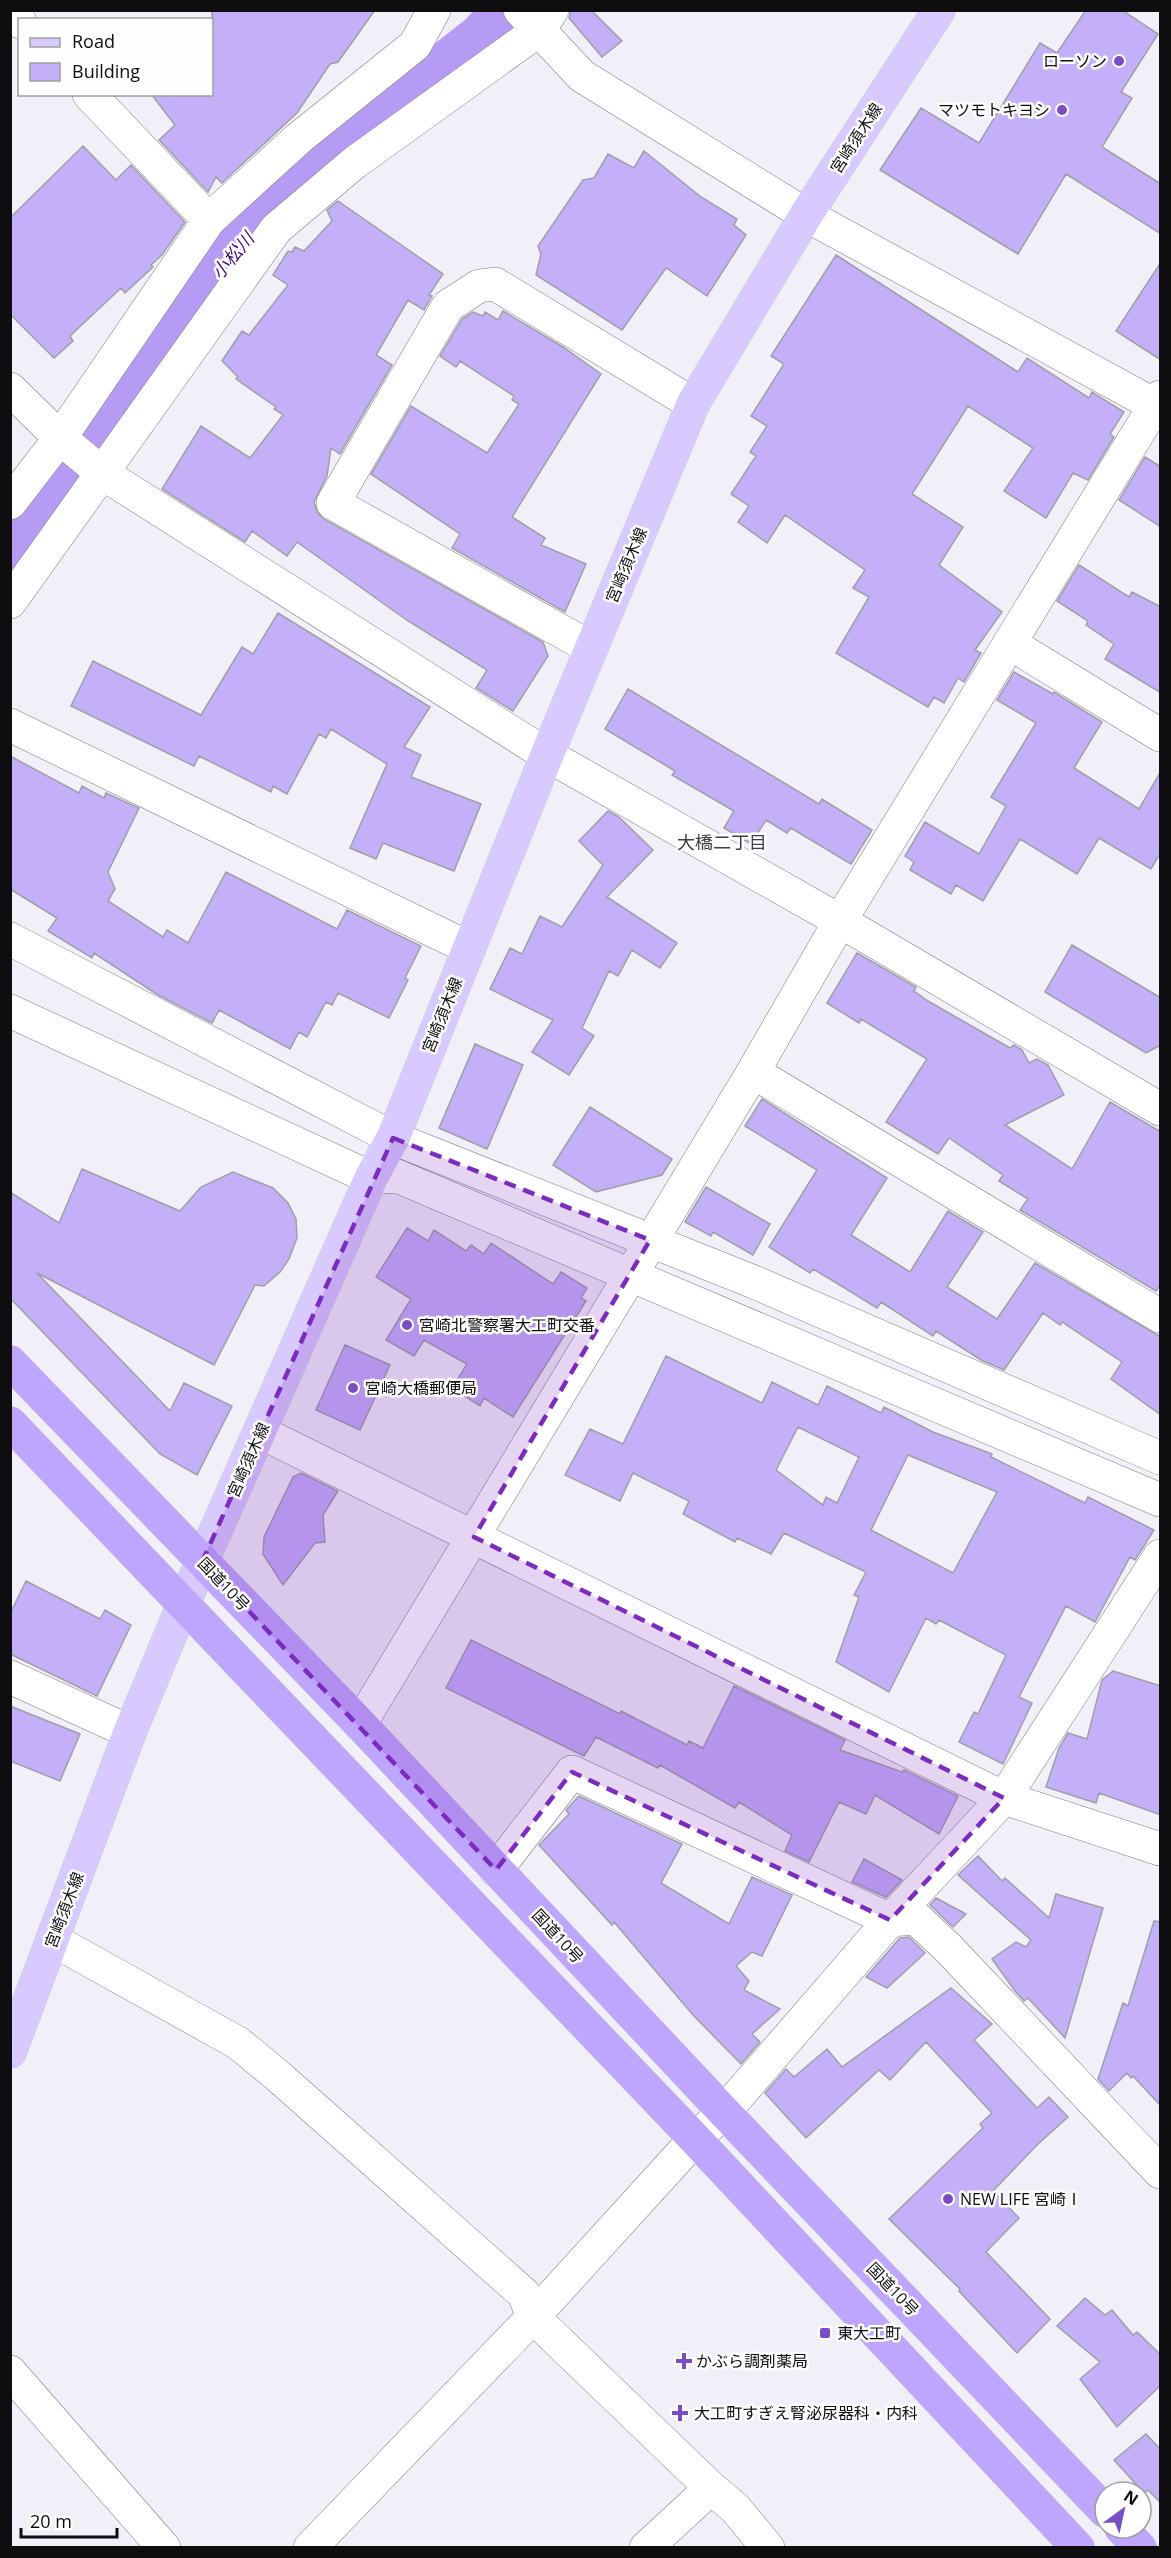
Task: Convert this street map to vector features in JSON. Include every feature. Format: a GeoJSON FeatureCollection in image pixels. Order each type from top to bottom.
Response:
{"type":"FeatureCollection","features":[{"type":"Feature","properties":{"kind":"highway","name":"国道10号"},"geometry":{"type":"LineString","coordinates":[[10,1362],[360,1724],[724,2112],[1093,2498]]}},
{"type":"Feature","properties":{"kind":"highway"},"geometry":{"type":"LineString","coordinates":[[10,1423],[695,2139],[1078,2547]]}},
{"type":"Feature","properties":{"kind":"main road","name":"宮崎須木線"},"geometry":{"type":"LineString","coordinates":[[14,2032],[53,1940],[130,1732],[183,1605],[371,1178],[393,1138],[547,755],[693,404],[806,215],[939,10]]}},
{"type":"Feature","properties":{"kind":"street"},"geometry":{"type":"LineString","coordinates":[[10,503],[60,438],[209,220],[299,138],[415,45],[434,10]]}},
{"type":"Feature","properties":{"kind":"street"},"geometry":{"type":"LineString","coordinates":[[10,602],[276,229],[354,163],[537,17],[582,76],[806,215],[1158,403],[840,921],[753,1072],[360,1724]]}},
{"type":"Feature","properties":{"kind":"street"},"geometry":{"type":"LineString","coordinates":[[91,96],[209,220]]}},
{"type":"Feature","properties":{"kind":"street"},"geometry":{"type":"LineString","coordinates":[[591,648],[333,503],[448,306],[479,286],[495,284],[693,404]]}},
{"type":"Feature","properties":{"kind":"street"},"geometry":{"type":"LineString","coordinates":[[10,389],[60,438],[102,473],[547,755],[840,921],[1161,1109]]}},
{"type":"Feature","properties":{"kind":"street"},"geometry":{"type":"LineString","coordinates":[[1011,644],[1161,735]]}},
{"type":"Feature","properties":{"kind":"street"},"geometry":{"type":"LineString","coordinates":[[10,725],[469,948]]}},
{"type":"Feature","properties":{"kind":"street"},"geometry":{"type":"LineString","coordinates":[[10,939],[393,1138],[650,1240],[973,1375],[1161,1458]]}},
{"type":"Feature","properties":{"kind":"street"},"geometry":{"type":"LineString","coordinates":[[10,1011],[371,1178],[397,1176],[1161,1500]]}},
{"type":"Feature","properties":{"kind":"street"},"geometry":{"type":"LineString","coordinates":[[753,1072],[1161,1316]]}},
{"type":"Feature","properties":{"kind":"street"},"geometry":{"type":"LineString","coordinates":[[260,1432],[1004,1798],[1161,1849]]}},
{"type":"Feature","properties":{"kind":"street"},"geometry":{"type":"LineString","coordinates":[[310,2547],[533,2318],[695,2139],[724,2112],[890,1920],[1004,1798],[1161,1556]]}},
{"type":"Feature","properties":{"kind":"street"},"geometry":{"type":"LineString","coordinates":[[10,1677],[130,1732]]}},
{"type":"Feature","properties":{"kind":"street"},"geometry":{"type":"LineString","coordinates":[[496,1870],[572,1772],[890,1920],[915,1918],[948,1948],[1161,2172]]}},
{"type":"Feature","properties":{"kind":"street"},"geometry":{"type":"LineString","coordinates":[[53,1940],[238,2043],[501,2272],[524,2294],[533,2318],[711,2488],[735,2508],[768,2547]]}},
{"type":"Feature","properties":{"kind":"street"},"geometry":{"type":"LineString","coordinates":[[10,2372],[164,2547]]}},
{"type":"Feature","properties":{"kind":"street"},"geometry":{"type":"LineString","coordinates":[[646,2547],[711,2488]]}},
{"type":"Feature","properties":{"kind":"highlighted area"},"geometry":{"type":"Polygon","coordinates":[[[393,1138],[650,1240],[474,1537],[1004,1798],[890,1920],[572,1772],[496,1870],[202,1562],[393,1138]]]}},
{"type":"Feature","properties":{"kind":"building"},"geometry":{"type":"Polygon","coordinates":[[[212,10],[375,10],[338,62],[330,64],[297,113],[222,183],[216,177],[208,192],[159,140],[175,125],[153,96],[213,96],[212,10]]]}},
{"type":"Feature","properties":{"kind":"building"},"geometry":{"type":"Polygon","coordinates":[[[571,10],[591,10],[622,41],[602,57],[569,18],[571,10]]]}},
{"type":"Feature","properties":{"kind":"building"},"geometry":{"type":"Polygon","coordinates":[[[1086,10],[1122,10],[1158,34],[1121,92],[1132,98],[1102,147],[1161,184],[1161,234],[1066,174],[1018,254],[880,170],[921,108],[979,143],[1040,43],[1057,53],[1086,10]]]}},
{"type":"Feature","properties":{"kind":"building"},"geometry":{"type":"Polygon","coordinates":[[[83,146],[116,180],[131,165],[185,222],[162,255],[151,265],[153,267],[125,293],[121,288],[70,336],[73,341],[54,358],[10,314],[10,218],[83,146]]]}},
{"type":"Feature","properties":{"kind":"building"},"geometry":{"type":"Polygon","coordinates":[[[644,151],[701,197],[737,219],[734,225],[746,235],[707,296],[666,268],[622,330],[536,275],[541,254],[538,246],[583,180],[594,178],[608,154],[634,168],[644,151]]]}},
{"type":"Feature","properties":{"kind":"building"},"geometry":{"type":"Polygon","coordinates":[[[338,201],[443,274],[429,295],[432,296],[424,310],[408,300],[376,355],[392,365],[340,454],[331,448],[327,476],[314,502],[317,512],[324,519],[543,642],[548,656],[513,711],[476,688],[487,670],[408,621],[297,542],[287,556],[252,531],[245,542],[162,489],[201,426],[250,458],[283,415],[274,409],[276,407],[236,379],[238,377],[222,361],[242,331],[249,335],[288,285],[273,275],[288,251],[292,252],[295,247],[304,251],[332,221],[327,210],[338,201]]]}},
{"type":"Feature","properties":{"kind":"building"},"geometry":{"type":"Polygon","coordinates":[[[836,255],[1018,372],[1027,358],[1089,398],[1092,392],[1124,412],[1110,434],[1114,437],[1088,480],[1073,473],[1046,518],[1004,491],[1033,448],[968,406],[912,494],[963,527],[939,565],[1002,612],[975,650],[981,653],[964,682],[958,678],[944,703],[934,697],[928,707],[836,653],[869,597],[853,588],[865,570],[785,515],[767,543],[738,522],[749,506],[731,494],[756,456],[750,452],[767,426],[751,416],[784,364],[771,356],[836,255]]]}},
{"type":"Feature","properties":{"kind":"building"},"geometry":{"type":"Polygon","coordinates":[[[1161,262],[1161,360],[1116,331],[1161,262]]]}},
{"type":"Feature","properties":{"kind":"building"},"geometry":{"type":"Polygon","coordinates":[[[503,311],[563,347],[601,374],[512,517],[545,538],[541,545],[586,564],[565,612],[452,548],[460,534],[371,474],[411,406],[487,453],[519,404],[512,400],[514,396],[460,361],[456,367],[440,356],[462,319],[473,312],[483,316],[485,312],[498,320],[503,311]]]}},
{"type":"Feature","properties":{"kind":"building"},"geometry":{"type":"Polygon","coordinates":[[[1145,457],[1161,467],[1161,527],[1119,500],[1145,457]]]}},
{"type":"Feature","properties":{"kind":"building"},"geometry":{"type":"Polygon","coordinates":[[[1079,565],[1129,597],[1132,592],[1161,607],[1161,693],[1105,659],[1114,644],[1086,625],[1088,621],[1057,601],[1079,565]]]}},
{"type":"Feature","properties":{"kind":"building"},"geometry":{"type":"Polygon","coordinates":[[[278,613],[430,707],[404,747],[421,755],[411,777],[481,804],[454,871],[383,843],[376,859],[350,848],[387,764],[331,729],[326,738],[319,734],[287,794],[273,786],[271,792],[199,756],[194,766],[71,706],[93,661],[201,715],[242,647],[253,654],[278,613]]]}},
{"type":"Feature","properties":{"kind":"building"},"geometry":{"type":"Polygon","coordinates":[[[1014,672],[1053,694],[1054,692],[1102,722],[1074,768],[1139,809],[1161,771],[1161,852],[1151,869],[1099,838],[1077,874],[1020,839],[983,901],[956,885],[951,894],[910,870],[914,862],[905,856],[925,822],[979,854],[1006,806],[991,797],[1036,723],[997,700],[1014,672]]]}},
{"type":"Feature","properties":{"kind":"building"},"geometry":{"type":"Polygon","coordinates":[[[628,689],[819,804],[822,799],[872,830],[851,864],[791,828],[787,833],[766,820],[751,844],[724,828],[734,811],[672,775],[675,771],[605,729],[628,689]]]}},
{"type":"Feature","properties":{"kind":"building"},"geometry":{"type":"Polygon","coordinates":[[[10,756],[79,793],[82,786],[104,798],[106,793],[139,808],[108,872],[115,889],[108,901],[163,937],[167,930],[188,943],[226,872],[337,929],[347,910],[421,946],[405,978],[408,980],[389,1018],[338,993],[332,1005],[326,1002],[307,1037],[299,1032],[290,1049],[219,1010],[212,1023],[158,995],[94,953],[92,958],[48,931],[57,918],[10,889],[10,756]]]}},
{"type":"Feature","properties":{"kind":"building"},"geometry":{"type":"Polygon","coordinates":[[[608,811],[619,817],[653,850],[607,897],[677,943],[660,968],[632,950],[618,976],[609,971],[582,1028],[594,1036],[569,1075],[532,1052],[553,1020],[490,989],[510,948],[522,954],[540,916],[562,927],[603,865],[579,841],[608,811]]]}},
{"type":"Feature","properties":{"kind":"building"},"geometry":{"type":"Polygon","coordinates":[[[1072,945],[1161,998],[1161,1045],[1146,1053],[1045,992],[1072,945]]]}},
{"type":"Feature","properties":{"kind":"building"},"geometry":{"type":"Polygon","coordinates":[[[857,953],[916,987],[914,991],[928,1001],[1010,1048],[1014,1045],[1022,1050],[1029,1063],[1037,1059],[1048,1065],[1064,1095],[1005,1125],[1072,1169],[1110,1102],[1161,1132],[1161,1283],[1156,1291],[1020,1210],[1028,1199],[999,1181],[1003,1175],[949,1138],[938,1154],[886,1122],[927,1059],[861,1019],[859,1023],[827,1003],[857,953]]]}},
{"type":"Feature","properties":{"kind":"building"},"geometry":{"type":"Polygon","coordinates":[[[475,1044],[523,1065],[487,1149],[439,1128],[475,1044]]]}},
{"type":"Feature","properties":{"kind":"building"},"geometry":{"type":"Polygon","coordinates":[[[762,1099],[887,1178],[851,1235],[910,1272],[948,1211],[983,1232],[947,1287],[997,1319],[1035,1263],[1161,1337],[1161,1415],[1111,1379],[1122,1362],[1062,1322],[1060,1325],[1043,1313],[1004,1370],[981,1360],[936,1331],[933,1336],[881,1302],[877,1308],[813,1269],[810,1273],[769,1247],[817,1170],[745,1126],[762,1099]]]}},
{"type":"Feature","properties":{"kind":"building"},"geometry":{"type":"Polygon","coordinates":[[[590,1107],[672,1159],[662,1175],[596,1192],[553,1165],[590,1107]]]}},
{"type":"Feature","properties":{"kind":"building"},"geometry":{"type":"Polygon","coordinates":[[[82,1169],[180,1211],[201,1187],[233,1172],[273,1188],[288,1203],[296,1219],[297,1238],[289,1259],[280,1272],[264,1286],[255,1285],[214,1365],[37,1273],[170,1411],[184,1383],[232,1406],[197,1475],[160,1454],[10,1298],[10,1192],[59,1223],[82,1169]]]}},
{"type":"Feature","properties":{"kind":"building"},"geometry":{"type":"Polygon","coordinates":[[[706,1187],[770,1224],[753,1255],[713,1232],[711,1236],[685,1222],[706,1187]]]}},
{"type":"Feature","properties":{"kind":"building"},"geometry":{"type":"Polygon","coordinates":[[[407,1228],[428,1241],[434,1230],[466,1251],[471,1245],[484,1254],[491,1243],[553,1284],[561,1272],[587,1288],[581,1298],[586,1301],[513,1417],[484,1398],[480,1406],[452,1388],[467,1364],[424,1340],[414,1356],[386,1340],[411,1299],[376,1277],[407,1228]]]}},
{"type":"Feature","properties":{"kind":"building","name":"宮崎大橋郵便局"},"geometry":{"type":"Polygon","coordinates":[[[345,1345],[390,1365],[360,1430],[316,1410],[345,1345]]]}},
{"type":"Feature","properties":{"kind":"building"},"geometry":{"type":"Polygon","coordinates":[[[666,1356],[762,1403],[772,1382],[818,1405],[827,1386],[881,1413],[884,1407],[933,1432],[992,1454],[991,1457],[1085,1503],[1088,1497],[1154,1530],[1135,1560],[1130,1557],[1095,1622],[1066,1606],[1019,1697],[1032,1703],[1003,1764],[959,1742],[974,1712],[978,1714],[1006,1655],[939,1620],[936,1624],[926,1618],[889,1692],[836,1662],[859,1597],[854,1595],[866,1572],[784,1533],[771,1554],[737,1538],[735,1542],[683,1514],[689,1501],[633,1473],[620,1501],[565,1475],[590,1429],[623,1444],[666,1356]],[[798,1427],[776,1470],[823,1505],[826,1497],[837,1503],[859,1457],[798,1427]],[[908,1455],[871,1530],[953,1573],[997,1492],[908,1455]]]}},
{"type":"Feature","properties":{"kind":"building"},"geometry":{"type":"Polygon","coordinates":[[[301,1473],[338,1491],[323,1515],[325,1542],[315,1543],[283,1585],[263,1554],[264,1537],[293,1477],[301,1473]]]}},
{"type":"Feature","properties":{"kind":"building"},"geometry":{"type":"Polygon","coordinates":[[[26,1581],[100,1619],[105,1610],[131,1625],[97,1696],[10,1654],[10,1614],[26,1581]]]}},
{"type":"Feature","properties":{"kind":"building"},"geometry":{"type":"Polygon","coordinates":[[[471,1640],[620,1714],[621,1711],[687,1745],[689,1741],[703,1748],[734,1686],[845,1740],[840,1750],[902,1772],[904,1770],[958,1796],[939,1834],[875,1795],[866,1814],[839,1802],[809,1862],[785,1851],[792,1835],[739,1802],[735,1808],[660,1765],[658,1768],[596,1737],[584,1756],[446,1688],[471,1640]]]}},
{"type":"Feature","properties":{"kind":"building"},"geometry":{"type":"Polygon","coordinates":[[[1113,1671],[1161,1686],[1161,1815],[1099,1793],[1096,1803],[1046,1787],[1059,1748],[1068,1733],[1087,1739],[1102,1680],[1113,1671]]]}},
{"type":"Feature","properties":{"kind":"building"},"geometry":{"type":"Polygon","coordinates":[[[10,1706],[80,1734],[60,1781],[10,1761],[10,1706]]]}},
{"type":"Feature","properties":{"kind":"building"},"geometry":{"type":"Polygon","coordinates":[[[579,1796],[682,1844],[661,1883],[729,1924],[752,1877],[792,1895],[762,1956],[752,1952],[736,1966],[749,1981],[744,1990],[780,2009],[752,2034],[760,2042],[741,2064],[693,2015],[614,1922],[612,1925],[539,1845],[569,1814],[566,1810],[579,1796]]]}},
{"type":"Feature","properties":{"kind":"building"},"geometry":{"type":"Polygon","coordinates":[[[978,1856],[1002,1881],[1005,1878],[1049,1918],[1056,1894],[1103,1908],[1065,2038],[1028,1998],[1024,2001],[992,1959],[1016,1942],[1026,1947],[1031,1940],[958,1875],[978,1856]]]}},
{"type":"Feature","properties":{"kind":"building"},"geometry":{"type":"Polygon","coordinates":[[[864,1859],[902,1880],[886,1897],[852,1882],[864,1859]]]}},
{"type":"Feature","properties":{"kind":"building"},"geometry":{"type":"Polygon","coordinates":[[[936,1898],[966,1914],[953,1927],[930,1905],[936,1898]]]}},
{"type":"Feature","properties":{"kind":"building"},"geometry":{"type":"Polygon","coordinates":[[[1154,1921],[1161,1922],[1161,2106],[1133,2076],[1131,2078],[1127,2073],[1109,2091],[1098,2079],[1123,2003],[1128,2006],[1154,1921]]]}},
{"type":"Feature","properties":{"kind":"building"},"geometry":{"type":"Polygon","coordinates":[[[909,1937],[925,1953],[887,1988],[866,1977],[900,1938],[909,1937]]]}},
{"type":"Feature","properties":{"kind":"building"},"geometry":{"type":"Polygon","coordinates":[[[951,1988],[992,2024],[974,2040],[1037,2108],[1049,2097],[1068,2117],[1038,2144],[993,2191],[1019,2218],[986,2252],[1050,2319],[1017,2353],[959,2291],[960,2289],[889,2219],[983,2128],[980,2124],[992,2113],[926,2042],[890,2080],[879,2070],[806,2138],[765,2093],[786,2069],[794,2077],[827,2049],[842,2067],[951,1988]]]}},
{"type":"Feature","properties":{"kind":"building"},"geometry":{"type":"Polygon","coordinates":[[[1085,2298],[1105,2315],[1112,2310],[1133,2335],[1137,2332],[1161,2355],[1161,2385],[1117,2427],[1080,2379],[1100,2362],[1057,2326],[1085,2298]]]}},
{"type":"Feature","properties":{"kind":"building"},"geometry":{"type":"Polygon","coordinates":[[[1146,2434],[1161,2450],[1161,2503],[1153,2495],[1153,2480],[1132,2480],[1114,2460],[1146,2434]]]}},
{"type":"Feature","properties":{"kind":"waterway","name":"小松川"},"geometry":{"type":"LineString","coordinates":[[10,556],[182,318],[265,218],[360,139],[485,41],[514,10]]}},
{"type":"Feature","properties":{"kind":"place","name":"ローソン"},"geometry":{"type":"Point","coordinates":[1119,61]}},
{"type":"Feature","properties":{"kind":"place","name":"マツモトキヨシ"},"geometry":{"type":"Point","coordinates":[1062,110]}},
{"type":"Feature","properties":{"kind":"place","name":"宮崎北警察署大工町交番"},"geometry":{"type":"Point","coordinates":[407,1325]}},
{"type":"Feature","properties":{"kind":"place","name":"宮崎大橋郵便局"},"geometry":{"type":"Point","coordinates":[353,1388]}},
{"type":"Feature","properties":{"kind":"place","name":"NEW LIFE 宮崎Ⅰ"},"geometry":{"type":"Point","coordinates":[948,2199]}},
{"type":"Feature","properties":{"kind":"place","name":"東大工町"},"geometry":{"type":"Point","coordinates":[825,2333]}},
{"type":"Feature","properties":{"kind":"place","name":"かぶら調剤薬局"},"geometry":{"type":"Point","coordinates":[684,2361]}},
{"type":"Feature","properties":{"kind":"place","name":"大工町すぎえ腎泌尿器科・内科"},"geometry":{"type":"Point","coordinates":[680,2413]}},
{"type":"Feature","properties":{"kind":"district","name":"大橋二丁目"},"geometry":{"type":"Point","coordinates":[722,843]}}]}
